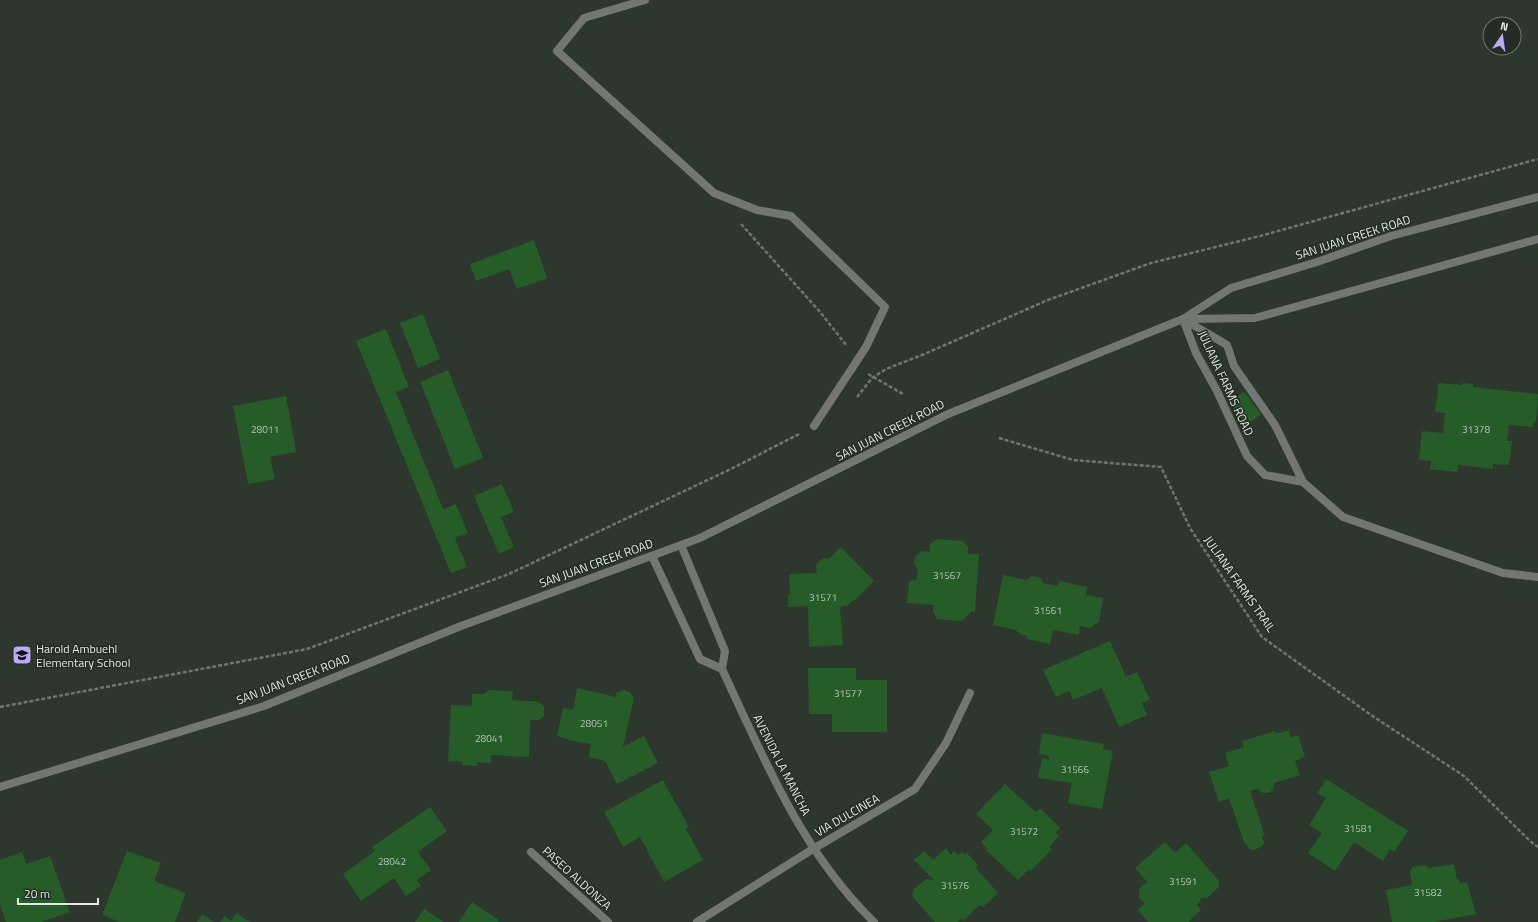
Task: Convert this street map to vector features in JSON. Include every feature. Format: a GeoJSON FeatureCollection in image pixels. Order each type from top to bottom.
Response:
{"type":"FeatureCollection","features":[{"type":"Feature","properties":{"kind":"street"},"geometry":{"type":"LineString","coordinates":[[645,0],[584,18],[557,51],[714,193],[757,210],[791,216],[885,307],[866,347],[814,426]]}},
{"type":"Feature","properties":{"kind":"street","name":"SAN JUAN CREEK ROAD"},"geometry":{"type":"LineString","coordinates":[[0,787],[264,706],[461,626],[681,545],[726,525],[948,414],[1183,319],[1231,288],[1317,262],[1392,236],[1538,197]]}},
{"type":"Feature","properties":{"kind":"street","name":"SAN JUAN CREEK ROAD"},"geometry":{"type":"LineString","coordinates":[[1183,319],[1255,318],[1538,239]]}},
{"type":"Feature","properties":{"kind":"street","name":"JULIANA FARMS ROAD"},"geometry":{"type":"LineString","coordinates":[[1183,319],[1196,353],[1218,391],[1247,456],[1265,475],[1303,482]]}},
{"type":"Feature","properties":{"kind":"street","name":"JULIANA FARMS ROAD"},"geometry":{"type":"LineString","coordinates":[[1183,319],[1227,345],[1234,366],[1275,425],[1303,482],[1343,517],[1502,573],[1538,577]]}},
{"type":"Feature","properties":{"kind":"street"},"geometry":{"type":"LineString","coordinates":[[652,556],[700,659],[722,669],[725,651],[681,545]]}},
{"type":"Feature","properties":{"kind":"street","name":"AVENIDA LA MANCHA"},"geometry":{"type":"LineString","coordinates":[[722,669],[779,791],[813,849],[855,904],[874,922]]}},
{"type":"Feature","properties":{"kind":"street","name":"VIA DULCINEA"},"geometry":{"type":"LineString","coordinates":[[697,922],[813,849],[915,789],[946,743],[970,693]]}},
{"type":"Feature","properties":{"kind":"street","name":"PASEO ALDONZA"},"geometry":{"type":"LineString","coordinates":[[531,852],[608,922]]}},
{"type":"Feature","properties":{"kind":"path"},"geometry":{"type":"LineString","coordinates":[[856,398],[872,378],[886,369],[922,355],[1048,300],[1151,263],[1260,236],[1538,159]]}},
{"type":"Feature","properties":{"kind":"path"},"geometry":{"type":"LineString","coordinates":[[740,222],[821,313],[848,348],[856,362],[872,378],[904,394]]}},
{"type":"Feature","properties":{"kind":"path"},"geometry":{"type":"LineString","coordinates":[[0,707],[306,649],[509,574],[733,468],[814,426]]}},
{"type":"Feature","properties":{"kind":"path","name":"JULIANA FARMS TRAIL"},"geometry":{"type":"LineString","coordinates":[[999,438],[1073,460],[1161,467],[1190,528],[1262,637],[1371,715],[1464,776],[1530,842],[1538,847]]}},
{"type":"Feature","properties":{"kind":"building"},"geometry":{"type":"Polygon","coordinates":[[[534,240],[547,278],[517,289],[509,269],[476,281],[470,264],[534,240]]]}},
{"type":"Feature","properties":{"kind":"building"},"geometry":{"type":"Polygon","coordinates":[[[423,314],[440,359],[418,368],[400,323],[423,314]]]}},
{"type":"Feature","properties":{"kind":"building"},"geometry":{"type":"Polygon","coordinates":[[[386,329],[409,387],[396,392],[443,509],[456,504],[468,533],[455,538],[467,567],[451,573],[356,341],[386,329]]]}},
{"type":"Feature","properties":{"kind":"building"},"geometry":{"type":"Polygon","coordinates":[[[448,370],[483,458],[455,469],[420,382],[448,370]]]}},
{"type":"Feature","properties":{"kind":"building"},"geometry":{"type":"Polygon","coordinates":[[[1439,383],[1462,385],[1462,383],[1473,384],[1473,387],[1538,394],[1536,422],[1534,422],[1533,427],[1509,425],[1507,441],[1512,441],[1509,465],[1493,464],[1493,469],[1458,465],[1457,472],[1430,469],[1431,461],[1419,460],[1422,431],[1443,433],[1445,413],[1435,412],[1439,383]]]}},
{"type":"Feature","properties":{"kind":"building"},"geometry":{"type":"Polygon","coordinates":[[[1244,392],[1261,414],[1247,425],[1230,402],[1244,392]]]}},
{"type":"Feature","properties":{"kind":"building"},"geometry":{"type":"Polygon","coordinates":[[[286,396],[296,452],[270,457],[275,479],[248,484],[233,406],[286,396]]]}},
{"type":"Feature","properties":{"kind":"building"},"geometry":{"type":"Polygon","coordinates":[[[502,484],[514,512],[501,517],[514,547],[499,554],[474,496],[502,484]]]}},
{"type":"Feature","properties":{"kind":"building"},"geometry":{"type":"Polygon","coordinates":[[[937,539],[963,541],[968,547],[968,554],[979,554],[975,612],[972,611],[962,621],[937,619],[933,611],[934,605],[907,603],[909,582],[912,580],[916,581],[918,570],[914,563],[915,557],[921,551],[930,552],[930,544],[937,539]]]}},
{"type":"Feature","properties":{"kind":"building"},"geometry":{"type":"Polygon","coordinates":[[[841,547],[874,581],[855,600],[854,599],[847,606],[840,608],[843,645],[809,647],[808,606],[788,607],[788,595],[790,595],[789,574],[817,573],[816,565],[822,558],[828,559],[841,547]]]}},
{"type":"Feature","properties":{"kind":"building"},"geometry":{"type":"Polygon","coordinates":[[[1003,575],[1026,580],[1032,576],[1041,578],[1043,583],[1058,586],[1059,581],[1087,587],[1086,595],[1103,598],[1099,622],[1090,628],[1080,626],[1079,635],[1053,630],[1050,644],[1027,639],[1027,636],[1020,634],[1016,630],[993,625],[1003,575]]]}},
{"type":"Feature","properties":{"kind":"building"},"geometry":{"type":"Polygon","coordinates":[[[1110,641],[1126,677],[1137,672],[1150,700],[1142,703],[1147,715],[1119,727],[1102,688],[1073,700],[1069,691],[1056,697],[1043,670],[1110,641]]]}},
{"type":"Feature","properties":{"kind":"building"},"geometry":{"type":"Polygon","coordinates":[[[808,668],[856,668],[856,680],[887,680],[887,732],[832,732],[832,714],[809,714],[808,668]]]}},
{"type":"Feature","properties":{"kind":"building"},"geometry":{"type":"Polygon","coordinates":[[[577,688],[616,697],[616,693],[623,690],[630,692],[634,698],[623,747],[644,736],[658,763],[617,784],[605,761],[589,757],[591,744],[572,741],[557,736],[563,708],[573,710],[577,688]]]}},
{"type":"Feature","properties":{"kind":"building"},"geometry":{"type":"Polygon","coordinates":[[[489,690],[513,691],[512,700],[538,702],[544,706],[544,716],[539,720],[530,720],[529,757],[491,755],[491,763],[477,762],[477,766],[462,765],[462,762],[448,761],[451,705],[472,706],[472,694],[484,694],[489,690]]]}},
{"type":"Feature","properties":{"kind":"building"},"geometry":{"type":"Polygon","coordinates":[[[1289,730],[1291,737],[1298,735],[1305,757],[1295,761],[1300,775],[1274,783],[1273,789],[1269,793],[1263,793],[1257,789],[1250,791],[1265,836],[1262,836],[1264,843],[1261,847],[1254,850],[1250,849],[1244,842],[1229,798],[1219,802],[1209,772],[1229,766],[1225,753],[1244,747],[1242,741],[1275,731],[1276,734],[1289,730]]]}},
{"type":"Feature","properties":{"kind":"building"},"geometry":{"type":"Polygon","coordinates":[[[1042,733],[1104,744],[1103,749],[1113,751],[1102,809],[1068,803],[1072,783],[1038,778],[1042,758],[1049,760],[1049,756],[1039,754],[1042,733]]]}},
{"type":"Feature","properties":{"kind":"building"},"geometry":{"type":"Polygon","coordinates":[[[1326,779],[1408,831],[1394,852],[1390,849],[1383,861],[1354,842],[1335,871],[1308,853],[1322,833],[1309,825],[1326,798],[1317,793],[1326,779]]]}},
{"type":"Feature","properties":{"kind":"building"},"geometry":{"type":"Polygon","coordinates":[[[663,780],[689,827],[686,829],[703,860],[664,882],[640,837],[623,847],[604,812],[663,780]]]}},
{"type":"Feature","properties":{"kind":"building"},"geometry":{"type":"Polygon","coordinates":[[[1005,784],[1036,812],[1040,808],[1060,828],[1055,833],[1059,836],[1049,847],[1052,849],[1031,871],[1029,869],[1018,880],[986,850],[987,849],[981,842],[993,830],[976,814],[1005,784]]]}},
{"type":"Feature","properties":{"kind":"building"},"geometry":{"type":"Polygon","coordinates":[[[430,807],[447,831],[418,852],[431,870],[417,880],[421,886],[406,896],[394,878],[361,901],[343,874],[375,851],[372,847],[430,807]]]}},
{"type":"Feature","properties":{"kind":"building"},"geometry":{"type":"Polygon","coordinates":[[[1165,842],[1175,853],[1186,843],[1219,881],[1219,887],[1207,898],[1202,898],[1197,905],[1201,910],[1189,921],[1190,922],[1148,922],[1138,910],[1145,903],[1139,898],[1139,889],[1147,882],[1135,868],[1165,842]]]}},
{"type":"Feature","properties":{"kind":"building"},"geometry":{"type":"Polygon","coordinates":[[[946,848],[951,855],[954,851],[958,855],[962,852],[965,855],[967,853],[978,865],[975,867],[998,893],[983,907],[980,905],[963,921],[961,918],[958,922],[935,922],[912,896],[913,890],[926,879],[934,880],[914,860],[924,851],[933,860],[946,848]]]}},
{"type":"Feature","properties":{"kind":"building"},"geometry":{"type":"Polygon","coordinates":[[[127,851],[161,863],[154,881],[186,893],[175,922],[120,922],[102,915],[127,851]]]}},
{"type":"Feature","properties":{"kind":"building"},"geometry":{"type":"Polygon","coordinates":[[[22,852],[26,864],[50,856],[70,912],[41,922],[6,922],[0,905],[0,860],[22,852]]]}},
{"type":"Feature","properties":{"kind":"building"},"geometry":{"type":"Polygon","coordinates":[[[1454,864],[1457,879],[1459,879],[1460,883],[1467,882],[1476,914],[1434,922],[1392,922],[1386,890],[1412,885],[1410,871],[1413,867],[1426,865],[1429,868],[1454,864]]]}},
{"type":"Feature","properties":{"kind":"building"},"geometry":{"type":"Polygon","coordinates":[[[472,902],[499,920],[498,922],[459,922],[472,902]]]}},
{"type":"Feature","properties":{"kind":"building"},"geometry":{"type":"Polygon","coordinates":[[[424,909],[444,922],[415,922],[424,909]]]}},
{"type":"Feature","properties":{"kind":"building"},"geometry":{"type":"Polygon","coordinates":[[[236,913],[250,922],[220,922],[224,916],[231,921],[236,913]]]}},
{"type":"Feature","properties":{"kind":"building"},"geometry":{"type":"Polygon","coordinates":[[[202,914],[214,922],[197,922],[202,914]]]}},
{"type":"Feature","properties":{"kind":"place","name":"Harold Ambuehl Elementary School"},"geometry":{"type":"Point","coordinates":[22,655]}}]}
